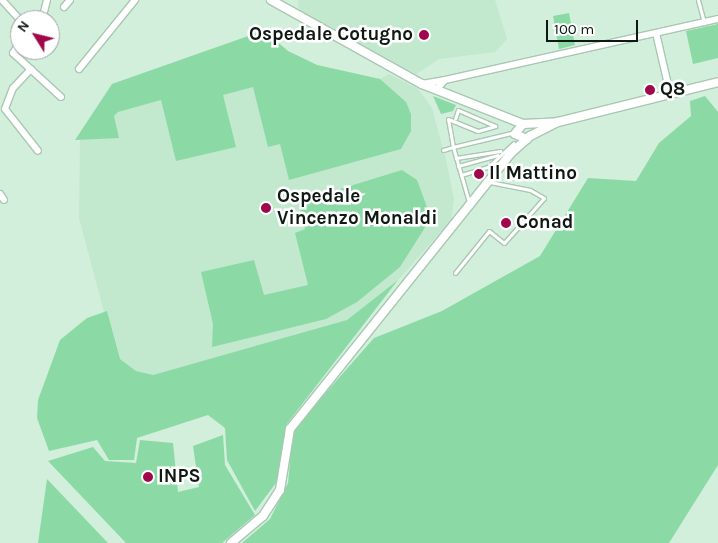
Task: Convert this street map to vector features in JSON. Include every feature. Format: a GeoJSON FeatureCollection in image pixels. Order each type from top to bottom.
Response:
{"type":"FeatureCollection","features":[{"type":"Feature","properties":{"kind":"street"},"geometry":{"type":"LineString","coordinates":[[2,0],[11,10]]}},
{"type":"Feature","properties":{"kind":"street"},"geometry":{"type":"LineString","coordinates":[[64,7],[70,0]]}},
{"type":"Feature","properties":{"kind":"street"},"geometry":{"type":"LineString","coordinates":[[79,68],[135,0]]}},
{"type":"Feature","properties":{"kind":"street"},"geometry":{"type":"LineString","coordinates":[[272,0],[281,3],[422,84],[496,115],[524,124],[558,122],[718,82]]}},
{"type":"Feature","properties":{"kind":"street"},"geometry":{"type":"LineString","coordinates":[[422,84],[718,19]]}},
{"type":"Feature","properties":{"kind":"street"},"geometry":{"type":"LineString","coordinates":[[656,32],[670,93]]}},
{"type":"Feature","properties":{"kind":"street"},"geometry":{"type":"LineString","coordinates":[[21,60],[60,97]]}},
{"type":"Feature","properties":{"kind":"street"},"geometry":{"type":"LineString","coordinates":[[31,69],[14,88],[4,109],[38,150]]}},
{"type":"Feature","properties":{"kind":"street"},"geometry":{"type":"LineString","coordinates":[[436,90],[445,80]]}},
{"type":"Feature","properties":{"kind":"street"},"geometry":{"type":"LineString","coordinates":[[496,115],[515,137],[529,138]]}},
{"type":"Feature","properties":{"kind":"street"},"geometry":{"type":"LineString","coordinates":[[231,543],[263,516],[280,490],[290,429],[510,154],[529,138],[558,122]]}},
{"type":"Feature","properties":{"kind":"street"},"geometry":{"type":"LineString","coordinates":[[510,154],[515,137],[524,124]]}},
{"type":"Feature","properties":{"kind":"street"},"geometry":{"type":"LineString","coordinates":[[524,124],[529,138]]}},
{"type":"Feature","properties":{"kind":"lane"},"geometry":{"type":"LineString","coordinates":[[698,0],[704,23]]}},
{"type":"Feature","properties":{"kind":"lane"},"geometry":{"type":"LineString","coordinates":[[455,119],[458,110],[495,126],[478,131],[455,119],[448,119],[453,147],[469,203]]}},
{"type":"Feature","properties":{"kind":"lane"},"geometry":{"type":"LineString","coordinates":[[443,150],[515,137]]}},
{"type":"Feature","properties":{"kind":"lane"},"geometry":{"type":"LineString","coordinates":[[461,175],[488,167],[515,137]]}},
{"type":"Feature","properties":{"kind":"lane"},"geometry":{"type":"LineString","coordinates":[[456,158],[499,153]]}},
{"type":"Feature","properties":{"kind":"lane"},"geometry":{"type":"LineString","coordinates":[[458,166],[499,153]]}},
{"type":"Feature","properties":{"kind":"lane"},"geometry":{"type":"LineString","coordinates":[[454,273],[489,231],[504,243],[544,198],[530,190],[488,181]]}},
{"type":"Feature","properties":{"kind":"shaded area","name":"Ospedale Cotugno"},"geometry":{"type":"Polygon","coordinates":[[[298,0],[495,0],[507,39],[495,52],[439,59],[416,74],[299,12],[298,0]]]}},
{"type":"Feature","properties":{"kind":"shaded area","name":"Ospedale Vincenzo Monaldi"},"geometry":{"type":"Polygon","coordinates":[[[254,34],[268,34],[288,51],[317,65],[380,79],[389,74],[418,89],[432,108],[446,160],[454,199],[451,220],[398,280],[347,320],[153,375],[136,371],[120,359],[111,338],[79,218],[80,141],[112,84],[254,34]]]}},
{"type":"Feature","properties":{"kind":"green space"},"geometry":{"type":"Polygon","coordinates":[[[569,13],[575,45],[559,49],[553,16],[569,13]]]}},
{"type":"Feature","properties":{"kind":"green space"},"geometry":{"type":"Polygon","coordinates":[[[718,24],[718,58],[693,64],[686,31],[718,24]]]}},
{"type":"Feature","properties":{"kind":"green space"},"geometry":{"type":"Polygon","coordinates":[[[254,34],[268,34],[288,51],[317,65],[380,79],[406,102],[411,114],[411,131],[401,149],[289,180],[280,144],[268,147],[253,87],[223,95],[236,147],[176,161],[161,100],[118,112],[114,116],[119,138],[75,140],[112,84],[254,34]]]}},
{"type":"Feature","properties":{"kind":"green space"},"geometry":{"type":"Polygon","coordinates":[[[433,96],[456,105],[453,111],[441,114],[433,96]]]}},
{"type":"Feature","properties":{"kind":"green space"},"geometry":{"type":"Polygon","coordinates":[[[705,96],[718,112],[718,465],[669,543],[242,543],[270,519],[288,483],[293,430],[374,338],[442,311],[540,256],[588,178],[636,181],[659,143],[691,116],[690,101],[705,96]]]}},
{"type":"Feature","properties":{"kind":"green space"},"geometry":{"type":"Polygon","coordinates":[[[402,170],[417,180],[431,218],[400,267],[357,302],[326,319],[212,347],[213,324],[201,272],[254,260],[264,295],[308,285],[295,233],[305,229],[298,202],[402,170]]]}},
{"type":"Feature","properties":{"kind":"green space"},"geometry":{"type":"Polygon","coordinates":[[[398,280],[286,425],[279,479],[255,511],[227,460],[225,428],[208,415],[137,438],[134,460],[109,460],[97,440],[49,451],[37,418],[38,400],[60,340],[87,318],[107,311],[120,359],[136,371],[153,375],[347,320],[398,280]]]}},
{"type":"Feature","properties":{"kind":"green space"},"geometry":{"type":"Polygon","coordinates":[[[223,435],[225,465],[255,515],[222,543],[126,543],[48,461],[93,447],[105,461],[136,463],[140,440],[173,443],[178,492],[199,487],[193,446],[223,435]]]}},
{"type":"Feature","properties":{"kind":"green space"},"geometry":{"type":"Polygon","coordinates":[[[47,479],[108,543],[38,543],[47,479]]]}},
{"type":"Feature","properties":{"kind":"place","name":"Ospedale Cotugno"},"geometry":{"type":"Point","coordinates":[424,35]}},
{"type":"Feature","properties":{"kind":"place","name":"Q8"},"geometry":{"type":"Point","coordinates":[650,90]}},
{"type":"Feature","properties":{"kind":"place","name":"Il Mattino"},"geometry":{"type":"Point","coordinates":[479,174]}},
{"type":"Feature","properties":{"kind":"place","name":"Ospedale Vincenzo Monaldi"},"geometry":{"type":"Point","coordinates":[266,208]}},
{"type":"Feature","properties":{"kind":"place","name":"Conad"},"geometry":{"type":"Point","coordinates":[506,223]}},
{"type":"Feature","properties":{"kind":"place","name":"INPS"},"geometry":{"type":"Point","coordinates":[148,477]}}]}
